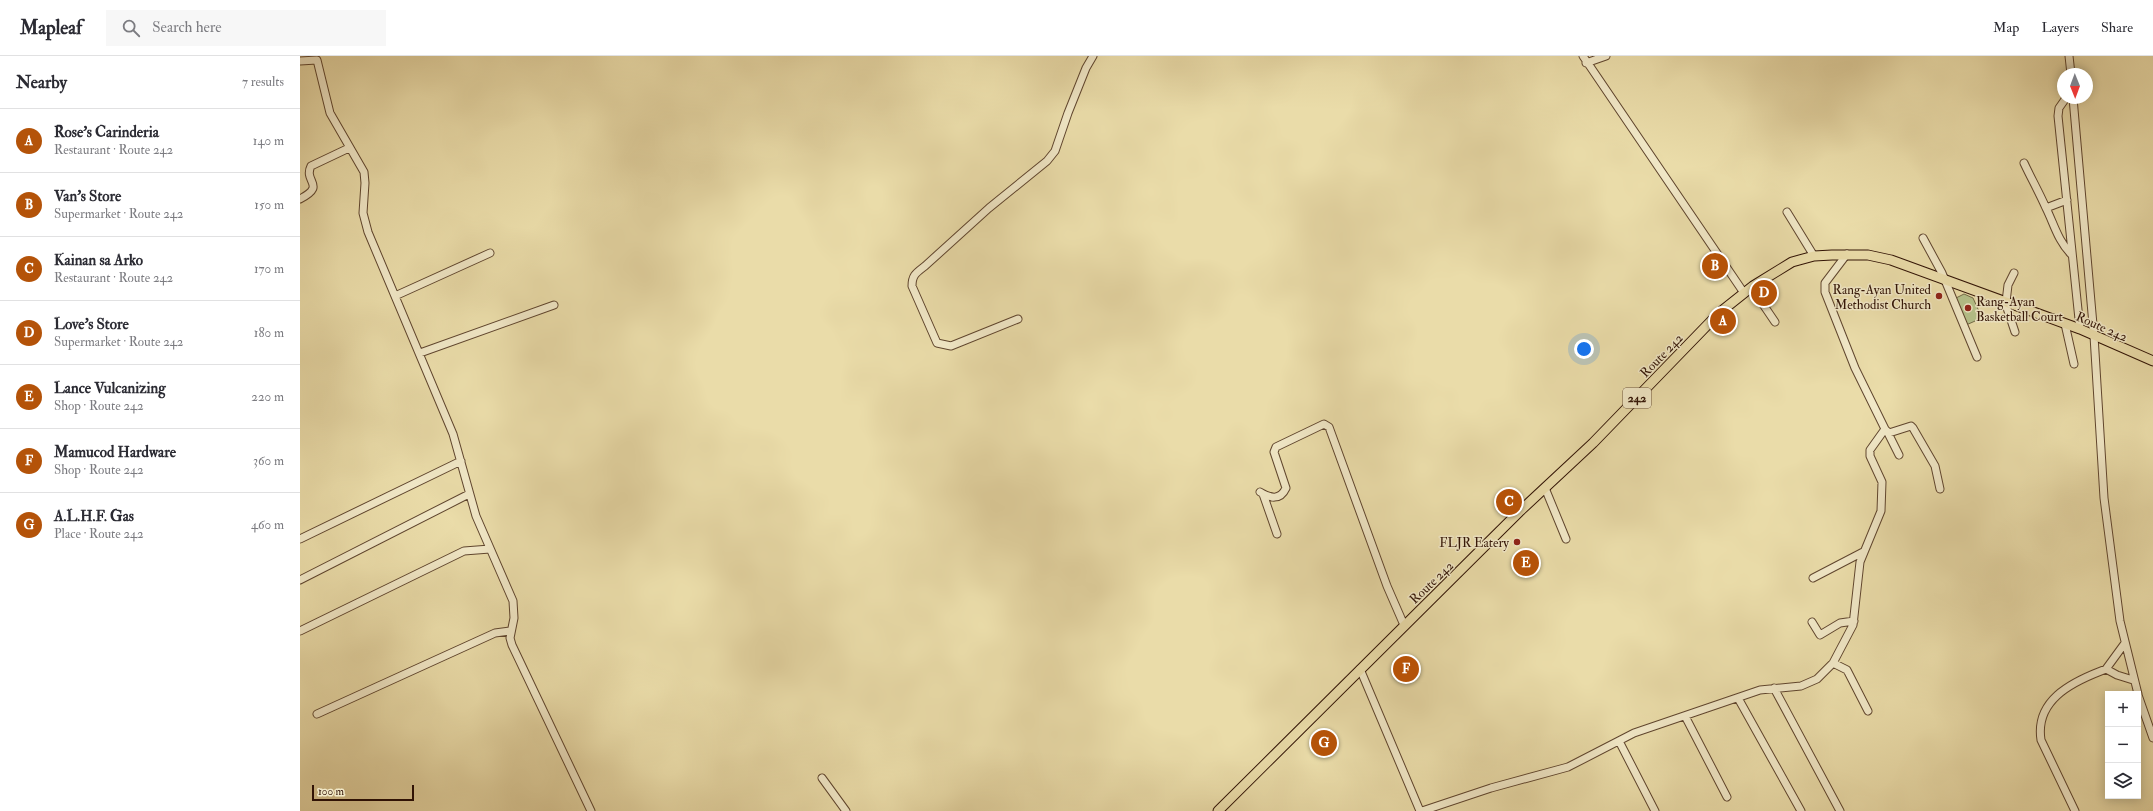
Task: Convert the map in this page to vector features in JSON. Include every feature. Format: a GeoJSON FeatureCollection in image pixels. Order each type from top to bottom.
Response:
{"type":"FeatureCollection","features":[{"type":"Feature","properties":{"kind":"main road","name":"Route 242"},"geometry":{"type":"LineString","coordinates":[[1218,811],[1404,625],[1593,443],[1719,313],[1748,290],[1792,262],[1814,256],[1847,254],[1868,255],[1891,260],[2080,329],[2153,361]]}},
{"type":"Feature","properties":{"kind":"street"},"geometry":{"type":"LineString","coordinates":[[1018,319],[951,346],[944,346],[937,343],[912,286],[912,279],[914,274],[925,266],[988,208],[1047,161],[1055,151],[1068,113],[1086,68],[1093,56]]}},
{"type":"Feature","properties":{"kind":"street"},"geometry":{"type":"LineString","coordinates":[[1606,56],[1585,59],[1748,290],[1775,322]]}},
{"type":"Feature","properties":{"kind":"street"},"geometry":{"type":"LineString","coordinates":[[2069,56],[2070,68]]}},
{"type":"Feature","properties":{"kind":"street"},"geometry":{"type":"LineString","coordinates":[[300,61],[317,60],[330,113],[364,172],[365,183],[363,213],[368,232],[453,434],[469,494],[512,601],[514,618],[510,631],[512,645],[591,811]]}},
{"type":"Feature","properties":{"kind":"street"},"geometry":{"type":"LineString","coordinates":[[2062,104],[2058,116],[2071,254],[2080,329]]}},
{"type":"Feature","properties":{"kind":"street"},"geometry":{"type":"LineString","coordinates":[[2074,104],[2094,336],[2104,498],[2115,593],[2133,680],[2137,691]]}},
{"type":"Feature","properties":{"kind":"street"},"geometry":{"type":"LineString","coordinates":[[300,199],[312,192],[314,188],[310,172],[311,166],[349,148]]}},
{"type":"Feature","properties":{"kind":"street"},"geometry":{"type":"LineString","coordinates":[[2024,163],[2046,208],[2057,235],[2064,247],[2071,254]]}},
{"type":"Feature","properties":{"kind":"street"},"geometry":{"type":"LineString","coordinates":[[2046,208],[2067,200]]}},
{"type":"Feature","properties":{"kind":"street"},"geometry":{"type":"LineString","coordinates":[[1787,212],[1814,256]]}},
{"type":"Feature","properties":{"kind":"street"},"geometry":{"type":"LineString","coordinates":[[1923,238],[1945,280],[1977,357]]}},
{"type":"Feature","properties":{"kind":"street"},"geometry":{"type":"LineString","coordinates":[[395,296],[490,253]]}},
{"type":"Feature","properties":{"kind":"street"},"geometry":{"type":"LineString","coordinates":[[1847,254],[1825,283],[1825,292],[1855,368],[1899,455]]}},
{"type":"Feature","properties":{"kind":"street"},"geometry":{"type":"LineString","coordinates":[[2014,273],[2008,285],[2005,302],[2015,332]]}},
{"type":"Feature","properties":{"kind":"street"},"geometry":{"type":"LineString","coordinates":[[420,353],[554,305]]}},
{"type":"Feature","properties":{"kind":"street"},"geometry":{"type":"LineString","coordinates":[[2065,324],[2074,364]]}},
{"type":"Feature","properties":{"kind":"street"},"geometry":{"type":"LineString","coordinates":[[1277,534],[1261,493],[1277,497],[1280,496],[1286,488],[1274,452],[1276,447],[1324,424],[1329,427],[1387,586],[1404,625]]}},
{"type":"Feature","properties":{"kind":"street"},"geometry":{"type":"LineString","coordinates":[[1360,669],[1421,811],[1491,788],[1568,767],[1619,741],[1685,716],[1760,690],[1789,688],[1811,683],[1822,675],[1833,663],[1851,630],[1854,621],[1860,562],[1881,511],[1882,482],[1870,456],[1870,450],[1887,431],[1911,426],[1935,466],[1940,489]]}},
{"type":"Feature","properties":{"kind":"street"},"geometry":{"type":"LineString","coordinates":[[300,540],[461,461]]}},
{"type":"Feature","properties":{"kind":"street"},"geometry":{"type":"LineString","coordinates":[[1545,488],[1566,538]]}},
{"type":"Feature","properties":{"kind":"street"},"geometry":{"type":"LineString","coordinates":[[300,580],[469,494]]}},
{"type":"Feature","properties":{"kind":"street"},"geometry":{"type":"LineString","coordinates":[[300,631],[464,550],[490,549]]}},
{"type":"Feature","properties":{"kind":"street"},"geometry":{"type":"LineString","coordinates":[[1813,578],[1863,552]]}},
{"type":"Feature","properties":{"kind":"street"},"geometry":{"type":"LineString","coordinates":[[1812,622],[1820,635],[1840,624],[1854,621]]}},
{"type":"Feature","properties":{"kind":"street"},"geometry":{"type":"LineString","coordinates":[[317,714],[448,656],[495,633],[510,631]]}},
{"type":"Feature","properties":{"kind":"street"},"geometry":{"type":"LineString","coordinates":[[2075,811],[2041,740],[2040,727],[2048,706],[2061,690],[2073,682],[2106,669],[2126,643]]}},
{"type":"Feature","properties":{"kind":"street"},"geometry":{"type":"LineString","coordinates":[[1833,663],[1847,670],[1868,711]]}},
{"type":"Feature","properties":{"kind":"street"},"geometry":{"type":"LineString","coordinates":[[2106,669],[2117,675],[2133,680]]}},
{"type":"Feature","properties":{"kind":"street"},"geometry":{"type":"LineString","coordinates":[[1774,688],[1840,811]]}},
{"type":"Feature","properties":{"kind":"street"},"geometry":{"type":"LineString","coordinates":[[1738,698],[1801,811]]}},
{"type":"Feature","properties":{"kind":"street"},"geometry":{"type":"LineString","coordinates":[[2141,703],[2153,738]]}},
{"type":"Feature","properties":{"kind":"street"},"geometry":{"type":"LineString","coordinates":[[1685,716],[1727,797]]}},
{"type":"Feature","properties":{"kind":"street"},"geometry":{"type":"LineString","coordinates":[[1619,741],[1656,811]]}},
{"type":"Feature","properties":{"kind":"street"},"geometry":{"type":"LineString","coordinates":[[822,778],[846,811]]}},
{"type":"Feature","properties":{"kind":"green space","name":"Rang-Ayan Basketball Court"},"geometry":{"type":"Polygon","coordinates":[[[1964,294],[1973,298],[1982,318],[1966,325],[1954,299],[1964,294]]]}},
{"type":"Feature","properties":{"kind":"place","name":"Van's Store"},"geometry":{"type":"Point","coordinates":[1715,266]}},
{"type":"Feature","properties":{"kind":"place","name":"Love's Store"},"geometry":{"type":"Point","coordinates":[1764,293]}},
{"type":"Feature","properties":{"kind":"place","name":"Rang-Ayan United Methodist Church"},"geometry":{"type":"Point","coordinates":[1939,296]}},
{"type":"Feature","properties":{"kind":"place","name":"Rang-Ayan Basketball Court"},"geometry":{"type":"Point","coordinates":[1968,308]}},
{"type":"Feature","properties":{"kind":"place","name":"Rose's Carinderia"},"geometry":{"type":"Point","coordinates":[1723,321]}},
{"type":"Feature","properties":{"kind":"place","name":"Kainan sa Arko"},"geometry":{"type":"Point","coordinates":[1509,502]}},
{"type":"Feature","properties":{"kind":"place","name":"FLJR Eatery"},"geometry":{"type":"Point","coordinates":[1517,542]}},
{"type":"Feature","properties":{"kind":"place","name":"Lance Vulcanizing"},"geometry":{"type":"Point","coordinates":[1526,563]}},
{"type":"Feature","properties":{"kind":"place","name":"Mamucod Hardware"},"geometry":{"type":"Point","coordinates":[1406,669]}},
{"type":"Feature","properties":{"kind":"place","name":"A.L.H.F. Gas"},"geometry":{"type":"Point","coordinates":[1324,743]}}]}
